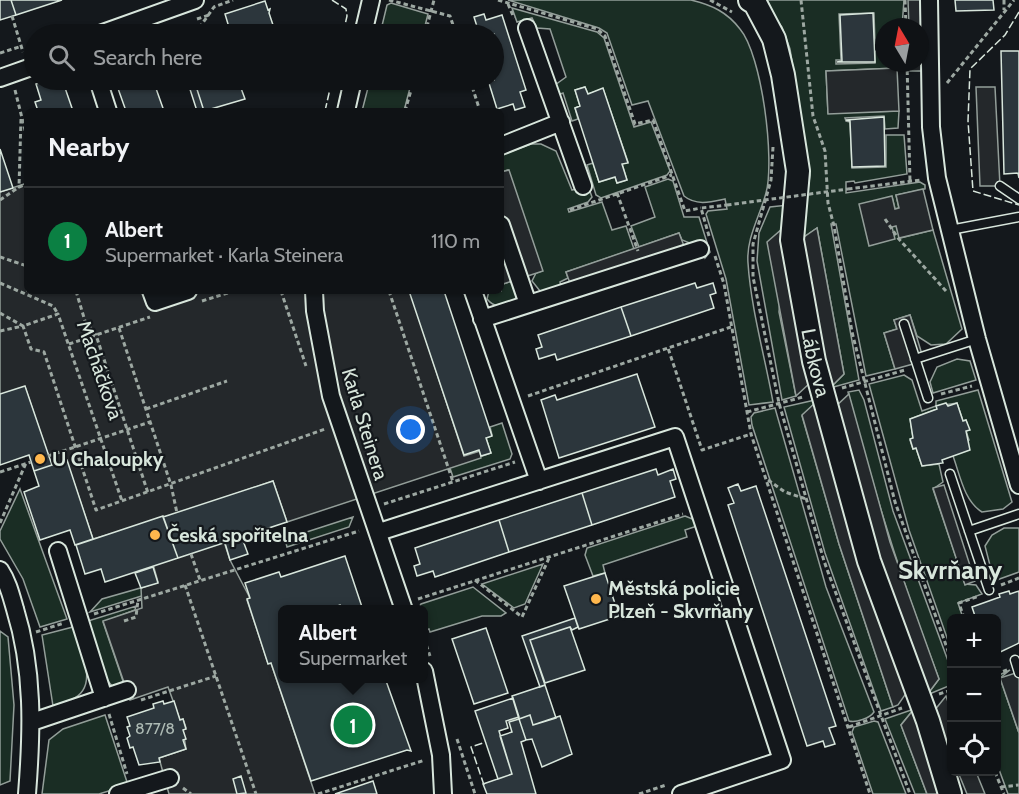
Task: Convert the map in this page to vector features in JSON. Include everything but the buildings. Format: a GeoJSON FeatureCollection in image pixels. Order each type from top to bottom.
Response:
{"type":"FeatureCollection","features":[{"type":"Feature","properties":{"kind":"street"},"geometry":{"type":"LineString","coordinates":[[128,24],[195,0]]}},
{"type":"Feature","properties":{"kind":"street"},"geometry":{"type":"LineString","coordinates":[[365,24],[371,0]]}},
{"type":"Feature","properties":{"kind":"street"},"geometry":{"type":"LineString","coordinates":[[929,0],[929,89],[937,178],[977,339],[1019,485]]}},
{"type":"Feature","properties":{"kind":"street","name":"Lábkova"},"geometry":{"type":"LineString","coordinates":[[743,7],[755,3],[774,39],[783,75],[798,171],[799,187],[793,224],[794,258],[814,361],[869,561],[927,721],[950,794]]}},
{"type":"Feature","properties":{"kind":"street"},"geometry":{"type":"LineString","coordinates":[[527,28],[583,186]]}},
{"type":"Feature","properties":{"kind":"street"},"geometry":{"type":"LineString","coordinates":[[0,78],[24,70]]}},
{"type":"Feature","properties":{"kind":"street"},"geometry":{"type":"LineString","coordinates":[[101,90],[107,108]]}},
{"type":"Feature","properties":{"kind":"street"},"geometry":{"type":"LineString","coordinates":[[347,108],[351,90]]}},
{"type":"Feature","properties":{"kind":"street"},"geometry":{"type":"LineString","coordinates":[[504,145],[561,122]]}},
{"type":"Feature","properties":{"kind":"street"},"geometry":{"type":"LineString","coordinates":[[504,234],[528,304]]}},
{"type":"Feature","properties":{"kind":"street"},"geometry":{"type":"LineString","coordinates":[[482,319],[708,245]]}},
{"type":"Feature","properties":{"kind":"street"},"geometry":{"type":"LineString","coordinates":[[152,294],[155,302],[179,294]]}},
{"type":"Feature","properties":{"kind":"street","name":"Karla Steinera"},"geometry":{"type":"LineString","coordinates":[[314,294],[315,311],[331,396],[402,605]]}},
{"type":"Feature","properties":{"kind":"street"},"geometry":{"type":"LineString","coordinates":[[474,294],[539,481]]}},
{"type":"Feature","properties":{"kind":"street"},"geometry":{"type":"LineString","coordinates":[[377,529],[539,481],[675,437],[782,760],[681,794]]}},
{"type":"Feature","properties":{"kind":"street"},"geometry":{"type":"LineString","coordinates":[[58,551],[104,698]]}},
{"type":"Feature","properties":{"kind":"street"},"geometry":{"type":"LineString","coordinates":[[0,570],[6,580],[7,608],[23,636],[32,722],[27,794]]}},
{"type":"Feature","properties":{"kind":"street"},"geometry":{"type":"LineString","coordinates":[[426,683],[441,755],[443,794]]}},
{"type":"Feature","properties":{"kind":"street"},"geometry":{"type":"LineString","coordinates":[[32,722],[104,698],[133,695]]}},
{"type":"Feature","properties":{"kind":"street","name":"Lábkova"},"geometry":{"type":"LineString","coordinates":[[927,721],[947,760]]}},
{"type":"Feature","properties":{"kind":"street","name":"Lábkova"},"geometry":{"type":"LineString","coordinates":[[955,776],[963,794]]}},
{"type":"Feature","properties":{"kind":"street"},"geometry":{"type":"LineString","coordinates":[[125,792],[170,778]]}},
{"type":"Feature","properties":{"kind":"lane"},"geometry":{"type":"LineString","coordinates":[[1000,186],[1019,199]]}},
{"type":"Feature","properties":{"kind":"lane"},"geometry":{"type":"LineString","coordinates":[[950,230],[1019,216]]}},
{"type":"Feature","properties":{"kind":"lane"},"geometry":{"type":"LineString","coordinates":[[904,324],[928,398]]}},
{"type":"Feature","properties":{"kind":"lane"},"geometry":{"type":"LineString","coordinates":[[915,358],[977,339]]}},
{"type":"Feature","properties":{"kind":"lane"},"geometry":{"type":"LineString","coordinates":[[950,474],[989,590]]}},
{"type":"Feature","properties":{"kind":"lane"},"geometry":{"type":"LineString","coordinates":[[969,531],[1019,514]]}},
{"type":"Feature","properties":{"kind":"lane"},"geometry":{"type":"LineString","coordinates":[[1015,660],[1019,673]]}},
{"type":"Feature","properties":{"kind":"path"},"geometry":{"type":"LineString","coordinates":[[202,24],[214,7],[233,0]]}},
{"type":"Feature","properties":{"kind":"path"},"geometry":{"type":"LineString","coordinates":[[389,0],[450,16],[453,24]]}},
{"type":"Feature","properties":{"kind":"path"},"geometry":{"type":"LineString","coordinates":[[428,24],[434,0]]}},
{"type":"Feature","properties":{"kind":"path"},"geometry":{"type":"LineString","coordinates":[[498,0],[597,29],[605,36],[635,124],[652,120],[685,211],[937,178]]}},
{"type":"Feature","properties":{"kind":"path"},"geometry":{"type":"LineString","coordinates":[[710,0],[728,8],[743,7]]}},
{"type":"Feature","properties":{"kind":"path"},"geometry":{"type":"LineString","coordinates":[[801,0],[813,116],[825,150],[828,203],[863,382],[895,502],[947,651]]}},
{"type":"Feature","properties":{"kind":"path"},"geometry":{"type":"LineString","coordinates":[[905,0],[906,18]]}},
{"type":"Feature","properties":{"kind":"path"},"geometry":{"type":"LineString","coordinates":[[1004,0],[1004,12]]}},
{"type":"Feature","properties":{"kind":"path"},"geometry":{"type":"LineString","coordinates":[[929,89],[945,85],[1014,0]]}},
{"type":"Feature","properties":{"kind":"path"},"geometry":{"type":"LineString","coordinates":[[12,16],[24,50]]}},
{"type":"Feature","properties":{"kind":"path"},"geometry":{"type":"LineString","coordinates":[[0,53],[22,46]]}},
{"type":"Feature","properties":{"kind":"path"},"geometry":{"type":"LineString","coordinates":[[907,72],[910,181]]}},
{"type":"Feature","properties":{"kind":"path"},"geometry":{"type":"LineString","coordinates":[[24,82],[18,84],[14,94],[24,128]]}},
{"type":"Feature","properties":{"kind":"path"},"geometry":{"type":"LineString","coordinates":[[406,108],[411,90]]}},
{"type":"Feature","properties":{"kind":"path"},"geometry":{"type":"LineString","coordinates":[[473,90],[479,108]]}},
{"type":"Feature","properties":{"kind":"path"},"geometry":{"type":"LineString","coordinates":[[19,187],[21,119]]}},
{"type":"Feature","properties":{"kind":"path"},"geometry":{"type":"LineString","coordinates":[[773,146],[771,180],[753,244],[753,277],[779,404],[824,561],[910,794]]}},
{"type":"Feature","properties":{"kind":"path"},"geometry":{"type":"LineString","coordinates":[[570,210],[672,175]]}},
{"type":"Feature","properties":{"kind":"path"},"geometry":{"type":"LineString","coordinates":[[0,200],[24,185]]}},
{"type":"Feature","properties":{"kind":"path"},"geometry":{"type":"LineString","coordinates":[[617,193],[635,243]]}},
{"type":"Feature","properties":{"kind":"path"},"geometry":{"type":"LineString","coordinates":[[701,208],[708,245],[724,284],[751,434],[869,794]]}},
{"type":"Feature","properties":{"kind":"path"},"geometry":{"type":"LineString","coordinates":[[885,219],[898,238],[947,291]]}},
{"type":"Feature","properties":{"kind":"path"},"geometry":{"type":"LineString","coordinates":[[0,257],[24,265]]}},
{"type":"Feature","properties":{"kind":"path"},"geometry":{"type":"LineString","coordinates":[[0,283],[24,293]]}},
{"type":"Feature","properties":{"kind":"path"},"geometry":{"type":"LineString","coordinates":[[25,294],[53,306],[58,314]]}},
{"type":"Feature","properties":{"kind":"path"},"geometry":{"type":"LineString","coordinates":[[77,294],[85,321],[96,335],[148,493]]}},
{"type":"Feature","properties":{"kind":"path"},"geometry":{"type":"LineString","coordinates":[[282,294],[309,375]]}},
{"type":"Feature","properties":{"kind":"path"},"geometry":{"type":"LineString","coordinates":[[389,294],[453,482]]}},
{"type":"Feature","properties":{"kind":"path"},"geometry":{"type":"LineString","coordinates":[[0,313],[23,326],[31,349],[44,352],[96,510],[341,423]]}},
{"type":"Feature","properties":{"kind":"path","name":"Macháčkova"},"geometry":{"type":"LineString","coordinates":[[0,331],[58,314],[122,501]]}},
{"type":"Feature","properties":{"kind":"path"},"geometry":{"type":"LineString","coordinates":[[69,344],[151,317]]}},
{"type":"Feature","properties":{"kind":"path"},"geometry":{"type":"LineString","coordinates":[[511,402],[732,327]]}},
{"type":"Feature","properties":{"kind":"path"},"geometry":{"type":"LineString","coordinates":[[119,328],[171,485],[177,513]]}},
{"type":"Feature","properties":{"kind":"path"},"geometry":{"type":"LineString","coordinates":[[668,348],[702,450],[751,434]]}},
{"type":"Feature","properties":{"kind":"path"},"geometry":{"type":"LineString","coordinates":[[863,382],[896,373]]}},
{"type":"Feature","properties":{"kind":"path"},"geometry":{"type":"LineString","coordinates":[[146,409],[227,381]]}},
{"type":"Feature","properties":{"kind":"path"},"geometry":{"type":"LineString","coordinates":[[928,398],[989,382]]}},
{"type":"Feature","properties":{"kind":"path"},"geometry":{"type":"LineString","coordinates":[[747,412],[793,400]]}},
{"type":"Feature","properties":{"kind":"path"},"geometry":{"type":"LineString","coordinates":[[48,456],[150,422]]}},
{"type":"Feature","properties":{"kind":"path"},"geometry":{"type":"LineString","coordinates":[[370,509],[531,457]]}},
{"type":"Feature","properties":{"kind":"path"},"geometry":{"type":"LineString","coordinates":[[0,472],[28,462],[0,523]]}},
{"type":"Feature","properties":{"kind":"path"},"geometry":{"type":"LineString","coordinates":[[766,479],[785,492],[806,499]]}},
{"type":"Feature","properties":{"kind":"path"},"geometry":{"type":"LineString","coordinates":[[408,605],[475,580],[699,508]]}},
{"type":"Feature","properties":{"kind":"path"},"geometry":{"type":"LineString","coordinates":[[23,636],[185,585],[377,529]]}},
{"type":"Feature","properties":{"kind":"path"},"geometry":{"type":"LineString","coordinates":[[191,554],[200,581]]}},
{"type":"Feature","properties":{"kind":"path"},"geometry":{"type":"LineString","coordinates":[[475,580],[522,617],[550,556]]}},
{"type":"Feature","properties":{"kind":"path"},"geometry":{"type":"LineString","coordinates":[[963,614],[959,603],[983,595],[989,590],[1019,578]]}},
{"type":"Feature","properties":{"kind":"path"},"geometry":{"type":"LineString","coordinates":[[185,585],[256,794]]}},
{"type":"Feature","properties":{"kind":"path"},"geometry":{"type":"LineString","coordinates":[[124,621],[136,617],[138,600]]}},
{"type":"Feature","properties":{"kind":"path"},"geometry":{"type":"LineString","coordinates":[[133,695],[216,676]]}},
{"type":"Feature","properties":{"kind":"path"},"geometry":{"type":"LineString","coordinates":[[104,698],[125,792]]}},
{"type":"Feature","properties":{"kind":"path"},"geometry":{"type":"LineString","coordinates":[[848,727],[880,716]]}},
{"type":"Feature","properties":{"kind":"path"},"geometry":{"type":"LineString","coordinates":[[318,794],[441,755]]}},
{"type":"Feature","properties":{"kind":"path"},"geometry":{"type":"LineString","coordinates":[[997,776],[1004,794]]}},
{"type":"Feature","properties":{"kind":"path"},"geometry":{"type":"LineString","coordinates":[[1001,787],[1019,785]]}},
{"type":"Feature","properties":{"kind":"green space"},"geometry":{"type":"Polygon","coordinates":[[[508,0],[691,0],[719,10],[740,29],[755,61],[768,133],[766,193],[749,245],[748,263],[755,315],[773,402],[749,405],[726,279],[706,214],[708,211],[727,209],[725,199],[699,202],[684,196],[648,101],[632,105],[607,33],[599,28],[508,0]]]}},
{"type":"Feature","properties":{"kind":"green space"},"geometry":{"type":"Polygon","coordinates":[[[762,0],[904,0],[903,18],[875,18],[875,44],[874,13],[839,14],[841,60],[836,60],[836,64],[875,63],[875,69],[826,71],[828,113],[899,111],[898,128],[885,129],[884,116],[845,118],[850,122],[852,168],[886,167],[886,135],[904,135],[907,174],[855,183],[854,181],[846,182],[846,193],[920,182],[925,185],[925,189],[896,195],[899,208],[895,209],[892,197],[892,226],[896,225],[900,238],[933,230],[962,329],[946,344],[931,345],[917,336],[910,315],[894,320],[897,329],[884,333],[895,369],[866,376],[836,224],[831,224],[859,380],[830,388],[844,374],[817,228],[801,239],[810,175],[790,49],[782,27],[762,0]]]}},
{"type":"Feature","properties":{"kind":"green space"},"geometry":{"type":"Polygon","coordinates":[[[391,3],[428,14],[426,24],[382,24],[387,5],[391,3]]]}},
{"type":"Feature","properties":{"kind":"green space"},"geometry":{"type":"Polygon","coordinates":[[[512,8],[597,32],[604,38],[634,127],[651,122],[670,171],[667,175],[601,198],[596,195],[587,165],[593,163],[599,182],[615,177],[617,183],[627,180],[622,164],[628,162],[603,89],[588,94],[585,87],[575,90],[580,106],[575,108],[578,119],[572,121],[563,93],[558,95],[555,85],[566,77],[550,29],[537,28],[532,18],[517,22],[512,8]]]}},
{"type":"Feature","properties":{"kind":"green space"},"geometry":{"type":"Polygon","coordinates":[[[367,90],[409,90],[405,108],[363,108],[367,90]]]}},
{"type":"Feature","properties":{"kind":"green space"},"geometry":{"type":"Polygon","coordinates":[[[531,144],[541,144],[556,151],[572,190],[588,186],[592,197],[588,202],[568,209],[569,212],[602,202],[612,230],[626,226],[634,249],[566,272],[568,278],[560,282],[561,287],[549,292],[540,291],[532,281],[536,273],[542,271],[508,170],[504,171],[504,154],[531,144]]]}},
{"type":"Feature","properties":{"kind":"green space"},"geometry":{"type":"Polygon","coordinates":[[[668,179],[673,181],[684,217],[699,217],[710,252],[705,258],[700,242],[692,244],[682,240],[679,233],[639,247],[631,226],[655,217],[645,187],[668,179]]]}},
{"type":"Feature","properties":{"kind":"green space"},"geometry":{"type":"Polygon","coordinates":[[[788,205],[779,312],[796,396],[782,400],[757,261],[759,233],[770,207],[788,205]]]}},
{"type":"Feature","properties":{"kind":"green space"},"geometry":{"type":"Polygon","coordinates":[[[512,281],[517,293],[515,300],[497,306],[487,299],[488,294],[504,294],[504,284],[512,281]]]}},
{"type":"Feature","properties":{"kind":"green space"},"geometry":{"type":"Polygon","coordinates":[[[391,294],[464,455],[479,450],[482,456],[491,453],[486,438],[492,435],[490,427],[502,423],[512,454],[510,459],[453,477],[391,294]]]}},
{"type":"Feature","properties":{"kind":"green space"},"geometry":{"type":"Polygon","coordinates":[[[957,359],[970,361],[976,380],[933,393],[930,382],[937,367],[957,359]]]}},
{"type":"Feature","properties":{"kind":"green space"},"geometry":{"type":"Polygon","coordinates":[[[904,375],[912,380],[922,411],[936,406],[936,401],[978,390],[1012,502],[1003,509],[982,512],[967,494],[953,456],[969,440],[966,420],[963,421],[957,403],[937,406],[937,409],[910,419],[913,438],[910,440],[913,449],[916,448],[922,466],[939,464],[943,482],[933,489],[965,584],[976,585],[982,594],[958,603],[962,614],[947,614],[947,638],[909,530],[869,384],[904,375]]]}},
{"type":"Feature","properties":{"kind":"green space"},"geometry":{"type":"Polygon","coordinates":[[[859,390],[864,400],[893,511],[947,658],[947,687],[927,695],[939,679],[878,501],[848,392],[859,390]]]}},
{"type":"Feature","properties":{"kind":"green space"},"geometry":{"type":"Polygon","coordinates":[[[815,400],[815,403],[802,416],[839,544],[893,707],[881,711],[825,553],[784,407],[815,400]]]}},
{"type":"Feature","properties":{"kind":"green space"},"geometry":{"type":"Polygon","coordinates":[[[775,408],[826,587],[874,712],[859,721],[849,721],[752,425],[751,417],[754,413],[775,408]]]}},
{"type":"Feature","properties":{"kind":"green space"},"geometry":{"type":"Polygon","coordinates":[[[20,489],[67,619],[40,627],[23,579],[0,539],[0,531],[20,489]]]}},
{"type":"Feature","properties":{"kind":"green space"},"geometry":{"type":"Polygon","coordinates":[[[685,516],[695,520],[697,526],[685,530],[687,537],[603,565],[605,573],[593,576],[585,555],[587,548],[685,516]]]}},
{"type":"Feature","properties":{"kind":"green space"},"geometry":{"type":"Polygon","coordinates":[[[353,517],[349,527],[287,547],[285,539],[353,517]]]}},
{"type":"Feature","properties":{"kind":"green space"},"geometry":{"type":"Polygon","coordinates":[[[1004,528],[1019,528],[1019,572],[994,581],[985,546],[992,535],[1004,528]]]}},
{"type":"Feature","properties":{"kind":"green space"},"geometry":{"type":"Polygon","coordinates":[[[543,564],[525,604],[514,608],[482,584],[543,564]]]}},
{"type":"Feature","properties":{"kind":"green space"},"geometry":{"type":"Polygon","coordinates":[[[158,583],[161,590],[90,612],[102,599],[158,583]]]}},
{"type":"Feature","properties":{"kind":"green space"},"geometry":{"type":"Polygon","coordinates":[[[473,587],[506,613],[501,616],[482,616],[430,632],[428,605],[421,604],[473,587]]]}},
{"type":"Feature","properties":{"kind":"green space"},"geometry":{"type":"Polygon","coordinates":[[[136,606],[135,610],[103,622],[123,681],[121,686],[114,688],[100,666],[88,621],[136,606]]]}},
{"type":"Feature","properties":{"kind":"green space"},"geometry":{"type":"Polygon","coordinates":[[[73,627],[86,667],[85,686],[80,694],[71,700],[53,706],[42,635],[73,627]]]}},
{"type":"Feature","properties":{"kind":"green space"},"geometry":{"type":"Polygon","coordinates":[[[0,631],[8,637],[14,705],[10,781],[0,785],[0,631]]]}},
{"type":"Feature","properties":{"kind":"green space"},"geometry":{"type":"Polygon","coordinates":[[[1001,681],[1019,733],[1019,794],[1008,794],[1001,775],[1001,681]]]}},
{"type":"Feature","properties":{"kind":"green space"},"geometry":{"type":"Polygon","coordinates":[[[914,709],[901,725],[927,794],[915,794],[885,719],[914,709]]]}},
{"type":"Feature","properties":{"kind":"green space"},"geometry":{"type":"Polygon","coordinates":[[[105,715],[128,785],[99,794],[42,794],[49,740],[63,729],[105,715]]]}},
{"type":"Feature","properties":{"kind":"green space"},"geometry":{"type":"Polygon","coordinates":[[[878,722],[906,794],[873,794],[852,732],[854,727],[878,722]]]}},
{"type":"Feature","properties":{"kind":"shaded area"},"geometry":{"type":"Polygon","coordinates":[[[908,0],[920,0],[921,18],[909,18],[908,0]]]}},
{"type":"Feature","properties":{"kind":"shaded area"},"geometry":{"type":"Polygon","coordinates":[[[875,69],[875,72],[897,72],[899,111],[828,114],[826,71],[875,69]]]}},
{"type":"Feature","properties":{"kind":"shaded area"},"geometry":{"type":"Polygon","coordinates":[[[976,87],[995,87],[1000,186],[980,186],[976,87]]]}},
{"type":"Feature","properties":{"kind":"shaded area"},"geometry":{"type":"Polygon","coordinates":[[[509,170],[543,271],[504,284],[504,171],[509,170]]]}},
{"type":"Feature","properties":{"kind":"shaded area"},"geometry":{"type":"Polygon","coordinates":[[[24,184],[24,294],[411,294],[464,456],[480,451],[481,458],[287,522],[273,481],[211,502],[230,560],[250,598],[247,600],[268,663],[271,663],[315,794],[169,794],[159,758],[186,749],[183,730],[186,728],[183,719],[180,720],[168,687],[130,700],[103,621],[142,608],[141,588],[158,582],[142,525],[93,539],[67,462],[52,467],[25,387],[0,395],[0,192],[24,184]]]}},
{"type":"Feature","properties":{"kind":"shaded area"},"geometry":{"type":"Polygon","coordinates":[[[923,189],[933,230],[899,238],[896,226],[892,227],[895,239],[869,246],[859,204],[892,196],[895,209],[899,208],[896,195],[923,189]]]}},
{"type":"Feature","properties":{"kind":"shaded area"},"geometry":{"type":"Polygon","coordinates":[[[817,228],[844,374],[830,388],[801,239],[817,228]]]}},
{"type":"Feature","properties":{"kind":"shaded area"},"geometry":{"type":"Polygon","coordinates":[[[782,229],[811,382],[796,396],[767,242],[782,229]]]}},
{"type":"Feature","properties":{"kind":"shaded area"},"geometry":{"type":"Polygon","coordinates":[[[679,233],[684,246],[571,286],[566,272],[679,233]]]}},
{"type":"Feature","properties":{"kind":"shaded area"},"geometry":{"type":"Polygon","coordinates":[[[910,315],[924,361],[895,369],[884,333],[897,329],[894,320],[910,315]]]}},
{"type":"Feature","properties":{"kind":"shaded area"},"geometry":{"type":"Polygon","coordinates":[[[849,394],[890,542],[939,679],[927,695],[877,560],[834,408],[849,394]]]}},
{"type":"Feature","properties":{"kind":"shaded area"},"geometry":{"type":"Polygon","coordinates":[[[815,403],[907,692],[898,705],[893,707],[839,544],[802,415],[815,403]]]}},
{"type":"Feature","properties":{"kind":"shaded area"},"geometry":{"type":"Polygon","coordinates":[[[944,485],[975,581],[965,585],[933,488],[944,485]]]}},
{"type":"Feature","properties":{"kind":"shaded area"},"geometry":{"type":"Polygon","coordinates":[[[1019,672],[1019,733],[1001,681],[1001,678],[1019,672]]]}},
{"type":"Feature","properties":{"kind":"shaded area"},"geometry":{"type":"Polygon","coordinates":[[[946,696],[947,745],[934,711],[946,696]]]}},
{"type":"Feature","properties":{"kind":"shaded area"},"geometry":{"type":"Polygon","coordinates":[[[914,709],[945,794],[927,794],[901,725],[914,709]]]}},
{"type":"Feature","properties":{"kind":"shaded area"},"geometry":{"type":"Polygon","coordinates":[[[960,776],[978,776],[985,794],[967,794],[960,776]]]}},
{"type":"Feature","properties":{"kind":"fence"},"geometry":{"type":"LineString","coordinates":[[332,0],[346,9],[345,24]]}},
{"type":"Feature","properties":{"kind":"fence"},"geometry":{"type":"LineString","coordinates":[[1019,12],[1005,35],[970,69],[968,121],[973,191],[1019,205]]}},
{"type":"Feature","properties":{"kind":"fence"},"geometry":{"type":"LineString","coordinates":[[326,108],[330,90]]}},
{"type":"Feature","properties":{"kind":"fence"},"geometry":{"type":"LineString","coordinates":[[484,785],[471,747],[486,742]]}},
{"type":"Feature","properties":{"kind":"place","name":"U Chaloupky"},"geometry":{"type":"Point","coordinates":[40,459]}},
{"type":"Feature","properties":{"kind":"place","name":"Česká spořitelna"},"geometry":{"type":"Point","coordinates":[155,535]}},
{"type":"Feature","properties":{"kind":"place","name":"Městská policie Plzeň - Skvrňany"},"geometry":{"type":"Point","coordinates":[596,599]}},
{"type":"Feature","properties":{"kind":"place","name":"Albert"},"geometry":{"type":"Point","coordinates":[353,725]}},
{"type":"Feature","properties":{"kind":"district","name":"Skvrňany"},"geometry":{"type":"Point","coordinates":[950,570]}}]}
